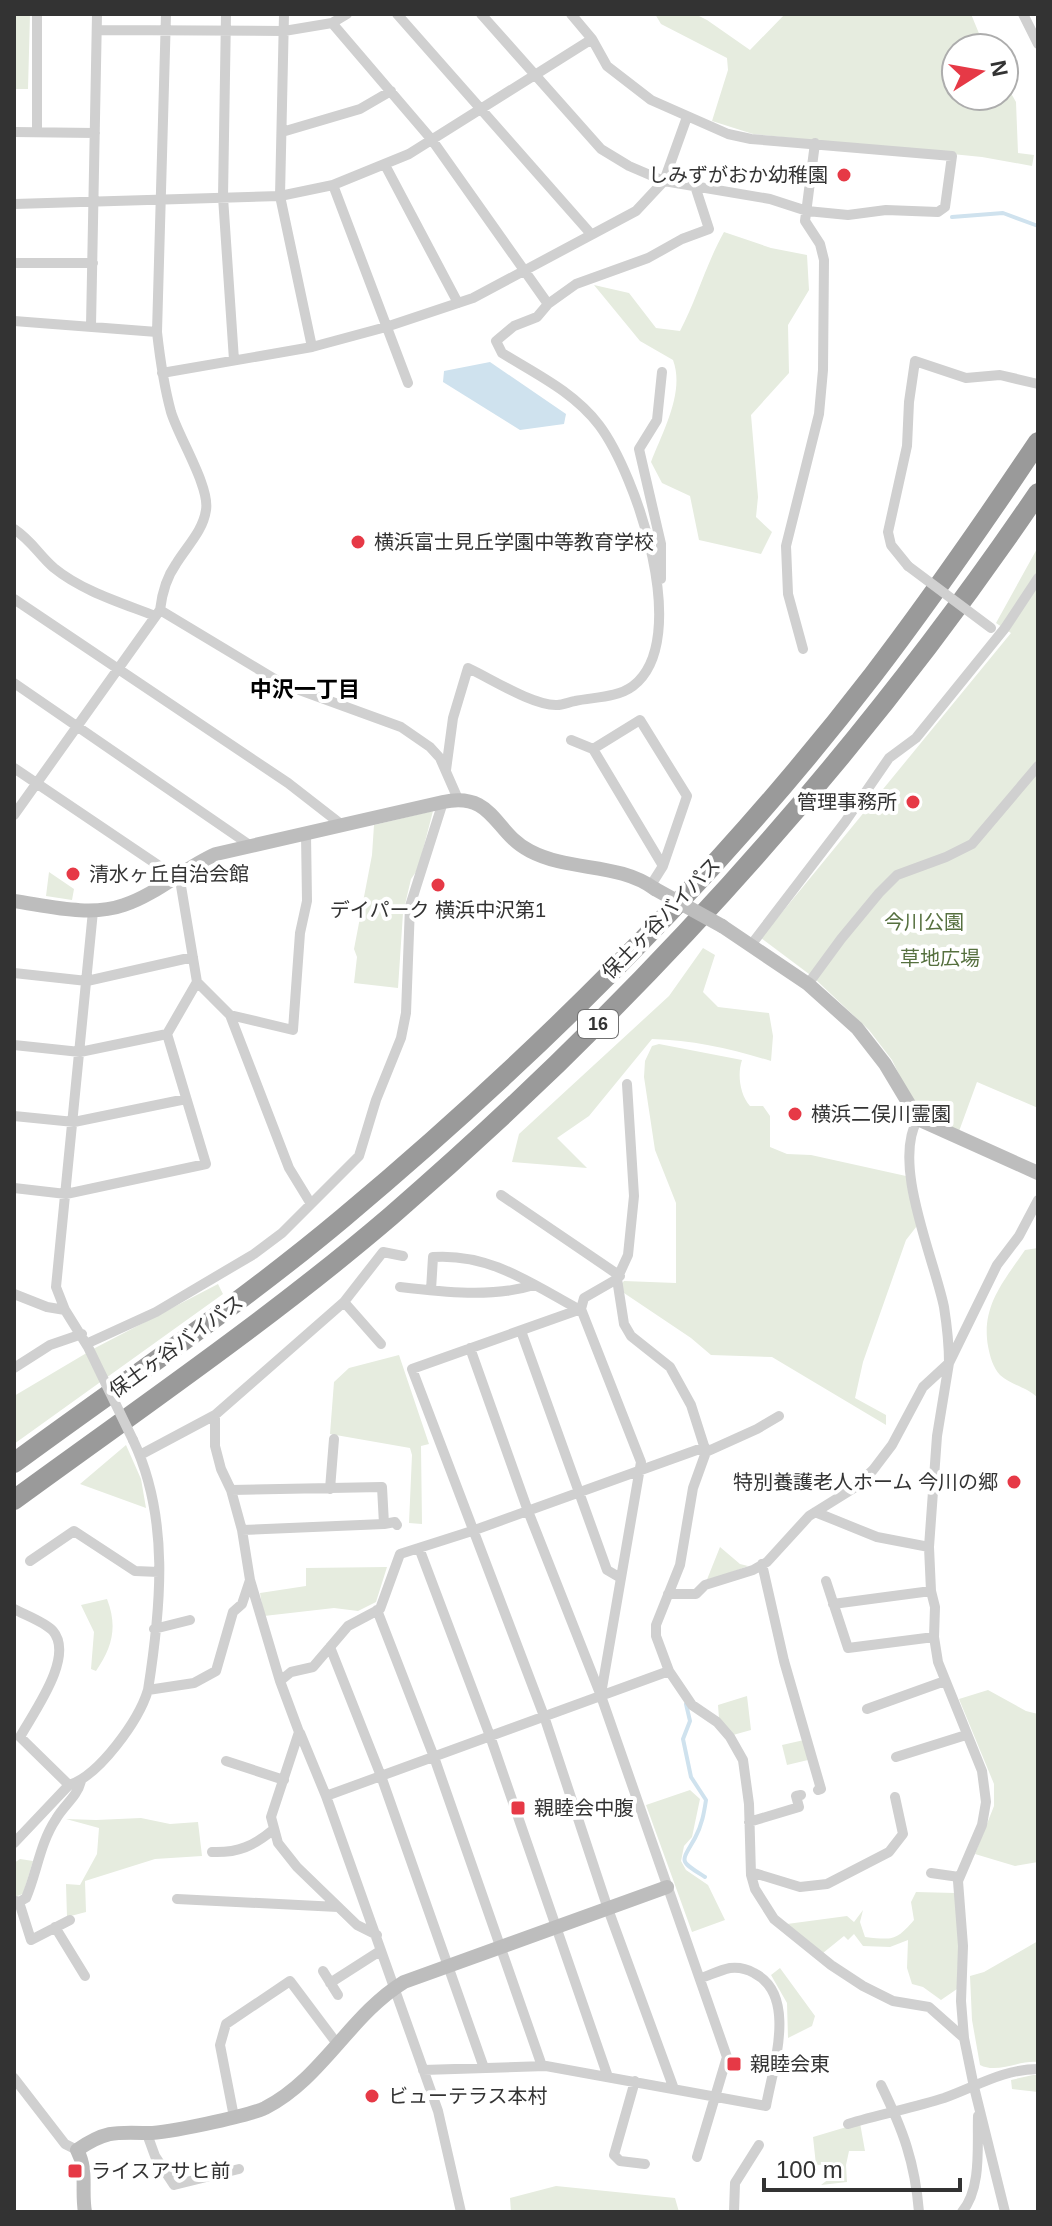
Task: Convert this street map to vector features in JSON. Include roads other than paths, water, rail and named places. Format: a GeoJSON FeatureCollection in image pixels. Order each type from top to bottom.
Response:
{"type":"FeatureCollection","features":[{"type":"Feature","properties":{"kind":"highway","name":"保土ヶ谷バイパス"},"geometry":{"type":"LineString","coordinates":[[14,1463],[221,1313],[340,1220],[516,1064],[651,931],[793,773],[871,677],[955,565],[1038,442]]}},
{"type":"Feature","properties":{"kind":"highway","name":"保土ヶ谷バイパス"},"geometry":{"type":"LineString","coordinates":[[14,1500],[277,1307],[388,1218],[511,1109],[573,1049],[688,931],[788,820],[895,691],[1038,493]]}},
{"type":"Feature","properties":{"kind":"highway"},"geometry":{"type":"LineString","coordinates":[[14,1454],[63,1427]]}},
{"type":"Feature","properties":{"kind":"highway"},"geometry":{"type":"LineString","coordinates":[[14,1510],[65,1463]]}},
{"type":"Feature","properties":{"kind":"street"},"geometry":{"type":"LineString","coordinates":[[37,14],[37,132]]}},
{"type":"Feature","properties":{"kind":"street"},"geometry":{"type":"LineString","coordinates":[[91,326],[97,14]]}},
{"type":"Feature","properties":{"kind":"street"},"geometry":{"type":"LineString","coordinates":[[14,815],[158,613],[163,589],[175,564],[203,522],[207,507],[206,491],[175,423],[162,373],[157,332],[166,14]]}},
{"type":"Feature","properties":{"kind":"street"},"geometry":{"type":"LineString","coordinates":[[226,14],[223,197],[234,360]]}},
{"type":"Feature","properties":{"kind":"street"},"geometry":{"type":"LineString","coordinates":[[284,14],[280,196],[312,347]]}},
{"type":"Feature","properties":{"kind":"street"},"geometry":{"type":"LineString","coordinates":[[97,30],[284,31],[332,23],[347,14]]}},
{"type":"Feature","properties":{"kind":"street"},"geometry":{"type":"LineString","coordinates":[[397,14],[591,234]]}},
{"type":"Feature","properties":{"kind":"street"},"geometry":{"type":"LineString","coordinates":[[481,14],[601,149],[629,166],[664,181],[770,199],[807,211],[848,215],[886,210],[938,212],[945,207],[952,156],[751,139],[728,134],[651,100],[607,66],[592,39],[571,14]]}},
{"type":"Feature","properties":{"kind":"street"},"geometry":{"type":"LineString","coordinates":[[1023,14],[1038,44]]}},
{"type":"Feature","properties":{"kind":"street"},"geometry":{"type":"LineString","coordinates":[[332,23],[432,140],[548,304]]}},
{"type":"Feature","properties":{"kind":"street"},"geometry":{"type":"LineString","coordinates":[[14,204],[280,196],[333,185],[409,154],[592,39]]}},
{"type":"Feature","properties":{"kind":"street"},"geometry":{"type":"LineString","coordinates":[[282,132],[360,109],[391,91]]}},
{"type":"Feature","properties":{"kind":"street"},"geometry":{"type":"LineString","coordinates":[[162,373],[312,347],[386,327],[458,303],[526,271],[636,211],[664,181],[687,117]]}},
{"type":"Feature","properties":{"kind":"street"},"geometry":{"type":"LineString","coordinates":[[14,132],[95,133]]}},
{"type":"Feature","properties":{"kind":"street"},"geometry":{"type":"LineString","coordinates":[[803,649],[788,594],[786,546],[819,414],[823,370],[824,260],[820,244],[805,221],[815,143]]}},
{"type":"Feature","properties":{"kind":"street"},"geometry":{"type":"LineString","coordinates":[[385,165],[458,303]]}},
{"type":"Feature","properties":{"kind":"street"},"geometry":{"type":"LineString","coordinates":[[333,185],[408,383]]}},
{"type":"Feature","properties":{"kind":"street"},"geometry":{"type":"LineString","coordinates":[[660,611],[650,544],[618,454],[598,423],[571,396],[502,353],[496,341],[514,326],[537,317],[548,304],[576,284],[648,258],[682,239],[709,229],[695,186]]}},
{"type":"Feature","properties":{"kind":"street"},"geometry":{"type":"LineString","coordinates":[[14,263],[93,263]]}},
{"type":"Feature","properties":{"kind":"street"},"geometry":{"type":"LineString","coordinates":[[14,321],[157,332]]}},
{"type":"Feature","properties":{"kind":"street"},"geometry":{"type":"LineString","coordinates":[[996,631],[908,566],[897,554],[888,532],[907,446],[915,361],[966,378],[1000,375],[1037,379]]}},
{"type":"Feature","properties":{"kind":"street"},"geometry":{"type":"LineString","coordinates":[[14,1368],[50,1345],[86,1342],[156,1312],[227,1271],[282,1233],[359,1156],[376,1100],[401,1038],[406,1013],[410,906],[450,801],[446,770],[453,718],[468,668],[541,702],[558,705],[618,694],[633,687],[652,661],[660,611],[661,544],[639,449],[657,420],[662,372]]}},
{"type":"Feature","properties":{"kind":"street"},"geometry":{"type":"LineString","coordinates":[[14,529],[34,544],[54,568],[87,588],[158,613],[283,684],[401,727],[430,747],[446,770]]}},
{"type":"Feature","properties":{"kind":"street"},"geometry":{"type":"LineString","coordinates":[[751,945],[845,822],[889,758],[916,738],[1038,578]]}},
{"type":"Feature","properties":{"kind":"street"},"geometry":{"type":"LineString","coordinates":[[14,599],[288,783],[342,825]]}},
{"type":"Feature","properties":{"kind":"street"},"geometry":{"type":"LineString","coordinates":[[14,683],[251,846]]}},
{"type":"Feature","properties":{"kind":"street"},"geometry":{"type":"LineString","coordinates":[[593,749],[640,720],[687,796],[653,887]]}},
{"type":"Feature","properties":{"kind":"street"},"geometry":{"type":"LineString","coordinates":[[571,740],[593,749],[663,866]]}},
{"type":"Feature","properties":{"kind":"street"},"geometry":{"type":"LineString","coordinates":[[808,984],[841,939],[897,875],[972,844],[1038,766]]}},
{"type":"Feature","properties":{"kind":"street"},"geometry":{"type":"LineString","coordinates":[[14,768],[180,880],[197,982],[230,1015],[289,1168],[311,1204]]}},
{"type":"Feature","properties":{"kind":"street"},"geometry":{"type":"LineString","coordinates":[[14,901],[93,911],[125,905],[216,854],[450,801],[475,801],[533,853],[575,867],[627,873],[751,945],[808,984],[873,1046],[918,1119],[1038,1173]]}},
{"type":"Feature","properties":{"kind":"street"},"geometry":{"type":"LineString","coordinates":[[230,1015],[293,1030],[300,933],[307,901],[306,834]]}},
{"type":"Feature","properties":{"kind":"street"},"geometry":{"type":"LineString","coordinates":[[70,1920],[31,1940],[17,1901],[26,1898],[37,1860],[56,1818],[78,1792],[81,1781],[129,1728],[144,1704],[159,1572],[159,1539],[153,1495],[140,1455],[56,1287],[93,911]]}},
{"type":"Feature","properties":{"kind":"street"},"geometry":{"type":"LineString","coordinates":[[14,973],[87,981],[193,957]]}},
{"type":"Feature","properties":{"kind":"street"},"geometry":{"type":"LineString","coordinates":[[14,1188],[66,1194],[206,1164],[167,1034],[197,982]]}},
{"type":"Feature","properties":{"kind":"street"},"geometry":{"type":"LineString","coordinates":[[14,1045],[80,1052],[167,1034]]}},
{"type":"Feature","properties":{"kind":"street"},"geometry":{"type":"LineString","coordinates":[[627,1084],[634,1196],[628,1255],[619,1278],[624,1324],[631,1336],[670,1367],[691,1405],[705,1450],[693,1488],[680,1565],[656,1625],[656,1636],[669,1671],[692,1705],[724,1729],[743,1760],[749,1804],[751,1872],[755,1889],[774,1919],[831,1965],[893,2001],[929,2007],[964,2038]]}},
{"type":"Feature","properties":{"kind":"street"},"geometry":{"type":"LineString","coordinates":[[14,1116],[74,1122],[186,1099]]}},
{"type":"Feature","properties":{"kind":"street"},"geometry":{"type":"LineString","coordinates":[[918,1119],[909,1140],[910,1180],[944,1307],[949,1363],[937,1436],[929,1547],[935,1607],[934,1637],[938,1662],[982,1771],[986,1802],[982,1825],[959,1877],[964,2038],[1005,2212]]}},
{"type":"Feature","properties":{"kind":"street"},"geometry":{"type":"LineString","coordinates":[[501,1195],[619,1278]]}},
{"type":"Feature","properties":{"kind":"street"},"geometry":{"type":"LineString","coordinates":[[668,1594],[696,1594],[705,1585],[762,1564],[794,1529],[854,1488],[873,1470],[892,1445],[923,1387],[949,1363],[997,1265],[1019,1236],[1038,1200]]}},
{"type":"Feature","properties":{"kind":"street"},"geometry":{"type":"LineString","coordinates":[[140,1455],[215,1415],[344,1302],[383,1252],[403,1256]]}},
{"type":"Feature","properties":{"kind":"street"},"geometry":{"type":"LineString","coordinates":[[431,1290],[429,1259],[448,1256],[469,1258],[521,1275],[581,1310]]}},
{"type":"Feature","properties":{"kind":"street"},"geometry":{"type":"LineString","coordinates":[[601,1696],[641,1462],[581,1310],[584,1298],[619,1278]]}},
{"type":"Feature","properties":{"kind":"street"},"geometry":{"type":"LineString","coordinates":[[400,1287],[513,1292],[534,1285]]}},
{"type":"Feature","properties":{"kind":"street"},"geometry":{"type":"LineString","coordinates":[[14,1294],[47,1307],[65,1310]]}},
{"type":"Feature","properties":{"kind":"street"},"geometry":{"type":"LineString","coordinates":[[344,1302],[381,1344]]}},
{"type":"Feature","properties":{"kind":"street"},"geometry":{"type":"LineString","coordinates":[[581,1310],[412,1369],[544,1716],[608,1909],[674,2089]]}},
{"type":"Feature","properties":{"kind":"street"},"geometry":{"type":"LineString","coordinates":[[521,1331],[607,1570],[619,1577]]}},
{"type":"Feature","properties":{"kind":"street"},"geometry":{"type":"LineString","coordinates":[[470,1348],[528,1511],[601,1696],[727,2057],[697,2157]]}},
{"type":"Feature","properties":{"kind":"street"},"geometry":{"type":"LineString","coordinates":[[215,1415],[215,1446],[231,1490],[242,1530],[250,1580],[280,1681],[326,1796],[438,2111],[461,2212]]}},
{"type":"Feature","properties":{"kind":"street"},"geometry":{"type":"LineString","coordinates":[[280,1681],[291,1672],[313,1667],[348,1626],[380,1609],[400,1554],[406,1549],[419,1548],[472,1531],[705,1450],[757,1429],[779,1416]]}},
{"type":"Feature","properties":{"kind":"street"},"geometry":{"type":"LineString","coordinates":[[330,1489],[334,1439]]}},
{"type":"Feature","properties":{"kind":"street"},"geometry":{"type":"LineString","coordinates":[[231,1490],[382,1487],[384,1524]]}},
{"type":"Feature","properties":{"kind":"street"},"geometry":{"type":"LineString","coordinates":[[815,1512],[877,1537],[929,1547]]}},
{"type":"Feature","properties":{"kind":"street"},"geometry":{"type":"LineString","coordinates":[[242,1530],[395,1522],[397,1525]]}},
{"type":"Feature","properties":{"kind":"street"},"geometry":{"type":"LineString","coordinates":[[30,1561],[74,1531],[135,1571],[159,1572]]}},
{"type":"Feature","properties":{"kind":"street"},"geometry":{"type":"LineString","coordinates":[[419,1548],[490,1736],[608,2077]]}},
{"type":"Feature","properties":{"kind":"street"},"geometry":{"type":"LineString","coordinates":[[762,1564],[784,1661],[821,1789],[818,1790]]}},
{"type":"Feature","properties":{"kind":"street"},"geometry":{"type":"LineString","coordinates":[[148,1690],[194,1683],[216,1671],[233,1612],[242,1604],[250,1580]]}},
{"type":"Feature","properties":{"kind":"street"},"geometry":{"type":"LineString","coordinates":[[826,1581],[848,1648],[934,1637]]}},
{"type":"Feature","properties":{"kind":"street"},"geometry":{"type":"LineString","coordinates":[[833,1604],[931,1591]]}},
{"type":"Feature","properties":{"kind":"street"},"geometry":{"type":"LineString","coordinates":[[14,1609],[53,1630],[59,1644],[59,1666],[17,1734],[69,1785]]}},
{"type":"Feature","properties":{"kind":"street"},"geometry":{"type":"LineString","coordinates":[[377,1610],[434,1757],[542,2066]]}},
{"type":"Feature","properties":{"kind":"street"},"geometry":{"type":"LineString","coordinates":[[154,1629],[190,1620]]}},
{"type":"Feature","properties":{"kind":"street"},"geometry":{"type":"LineString","coordinates":[[330,1647],[381,1776],[484,2068]]}},
{"type":"Feature","properties":{"kind":"street"},"geometry":{"type":"LineString","coordinates":[[326,1796],[669,1671]]}},
{"type":"Feature","properties":{"kind":"street"},"geometry":{"type":"LineString","coordinates":[[867,1709],[945,1681]]}},
{"type":"Feature","properties":{"kind":"street"},"geometry":{"type":"LineString","coordinates":[[299,1732],[271,1817],[278,1843],[285,1854],[357,1925],[377,1935]]}},
{"type":"Feature","properties":{"kind":"street"},"geometry":{"type":"LineString","coordinates":[[896,1757],[966,1735]]}},
{"type":"Feature","properties":{"kind":"street"},"geometry":{"type":"LineString","coordinates":[[226,1761],[284,1780]]}},
{"type":"Feature","properties":{"kind":"street"},"geometry":{"type":"LineString","coordinates":[[14,1843],[69,1785],[81,1781]]}},
{"type":"Feature","properties":{"kind":"street"},"geometry":{"type":"LineString","coordinates":[[749,1822],[799,1807],[796,1796],[801,1795]]}},
{"type":"Feature","properties":{"kind":"street"},"geometry":{"type":"LineString","coordinates":[[751,1872],[800,1887],[827,1884],[889,1852],[903,1834],[895,1797]]}},
{"type":"Feature","properties":{"kind":"street"},"geometry":{"type":"LineString","coordinates":[[212,1852],[251,1847],[274,1829]]}},
{"type":"Feature","properties":{"kind":"street"},"geometry":{"type":"LineString","coordinates":[[931,1873],[959,1877]]}},
{"type":"Feature","properties":{"kind":"street"},"geometry":{"type":"LineString","coordinates":[[77,2150],[107,2134],[124,2131],[147,2134],[252,2114],[290,2092],[404,1982],[667,1887]]}},
{"type":"Feature","properties":{"kind":"street"},"geometry":{"type":"LineString","coordinates":[[177,1899],[338,1907]]}},
{"type":"Feature","properties":{"kind":"street"},"geometry":{"type":"LineString","coordinates":[[55,1927],[85,1976]]}},
{"type":"Feature","properties":{"kind":"street"},"geometry":{"type":"LineString","coordinates":[[330,1983],[380,1951]]}},
{"type":"Feature","properties":{"kind":"street"},"geometry":{"type":"LineString","coordinates":[[423,2070],[542,2066],[766,2106],[781,2024],[773,1989],[762,1977],[748,1969],[733,1967],[701,1978]]}},
{"type":"Feature","properties":{"kind":"street"},"geometry":{"type":"LineString","coordinates":[[323,1971],[338,1995]]}},
{"type":"Feature","properties":{"kind":"street"},"geometry":{"type":"LineString","coordinates":[[234,2117],[220,2045],[226,2024],[290,1981],[338,2045]]}},
{"type":"Feature","properties":{"kind":"street"},"geometry":{"type":"LineString","coordinates":[[848,2124],[942,2098],[1019,2069],[1038,2069]]}},
{"type":"Feature","properties":{"kind":"street"},"geometry":{"type":"LineString","coordinates":[[14,2078],[65,2144],[77,2150],[84,2164],[82,2195],[85,2212]]}},
{"type":"Feature","properties":{"kind":"street"},"geometry":{"type":"LineString","coordinates":[[635,2081],[614,2155],[620,2161],[645,2164]]}},
{"type":"Feature","properties":{"kind":"street"},"geometry":{"type":"LineString","coordinates":[[881,2085],[903,2131],[913,2165],[919,2212]]}},
{"type":"Feature","properties":{"kind":"street"},"geometry":{"type":"LineString","coordinates":[[962,2212],[974,2190],[978,2102]]}},
{"type":"Feature","properties":{"kind":"street"},"geometry":{"type":"LineString","coordinates":[[147,2134],[155,2156],[174,2185],[239,2169]]}},
{"type":"Feature","properties":{"kind":"street"},"geometry":{"type":"LineString","coordinates":[[734,2212],[735,2183],[759,2145]]}},
{"type":"Feature","properties":{"kind":"water"},"geometry":{"type":"Polygon","coordinates":[[[490,362],[566,414],[564,424],[520,430],[443,382],[444,371],[490,362]]]}},
{"type":"Feature","properties":{"kind":"waterway"},"geometry":{"type":"LineString","coordinates":[[952,217],[1003,213],[1038,226]]}},
{"type":"Feature","properties":{"kind":"waterway"},"geometry":{"type":"LineString","coordinates":[[686,1704],[690,1721],[683,1739],[691,1777],[706,1800],[699,1828],[685,1860],[686,1864],[705,1877]]}},
{"type":"Feature","properties":{"kind":"place","name":"しみずがおか幼稚園"},"geometry":{"type":"Point","coordinates":[844,175]}},
{"type":"Feature","properties":{"kind":"place","name":"横浜富士見丘学園中等教育学校"},"geometry":{"type":"Point","coordinates":[358,542]}},
{"type":"Feature","properties":{"kind":"place","name":"管理事務所"},"geometry":{"type":"Point","coordinates":[913,802]}},
{"type":"Feature","properties":{"kind":"place","name":"清水ヶ丘自治会館"},"geometry":{"type":"Point","coordinates":[73,874]}},
{"type":"Feature","properties":{"kind":"place","name":"デイパーク 横浜中沢第1"},"geometry":{"type":"Point","coordinates":[438,885]}},
{"type":"Feature","properties":{"kind":"place","name":"横浜二俣川霊園"},"geometry":{"type":"Point","coordinates":[795,1114]}},
{"type":"Feature","properties":{"kind":"place","name":"特別養護老人ホーム 今川の郷"},"geometry":{"type":"Point","coordinates":[1014,1482]}},
{"type":"Feature","properties":{"kind":"place","name":"親睦会中腹"},"geometry":{"type":"Point","coordinates":[518,1808]}},
{"type":"Feature","properties":{"kind":"place","name":"親睦会東"},"geometry":{"type":"Point","coordinates":[734,2064]}},
{"type":"Feature","properties":{"kind":"place","name":"ビューテラス本村"},"geometry":{"type":"Point","coordinates":[372,2096]}},
{"type":"Feature","properties":{"kind":"place","name":"ライスアサヒ前"},"geometry":{"type":"Point","coordinates":[75,2171]}},
{"type":"Feature","properties":{"kind":"district","name":"中沢一丁目"},"geometry":{"type":"Point","coordinates":[305,689]}},
{"type":"Feature","properties":{"kind":"park label","name":"今川公園"},"geometry":{"type":"Point","coordinates":[924,922]}},
{"type":"Feature","properties":{"kind":"park label","name":"草地広場"},"geometry":{"type":"Point","coordinates":[940,958]}}]}
